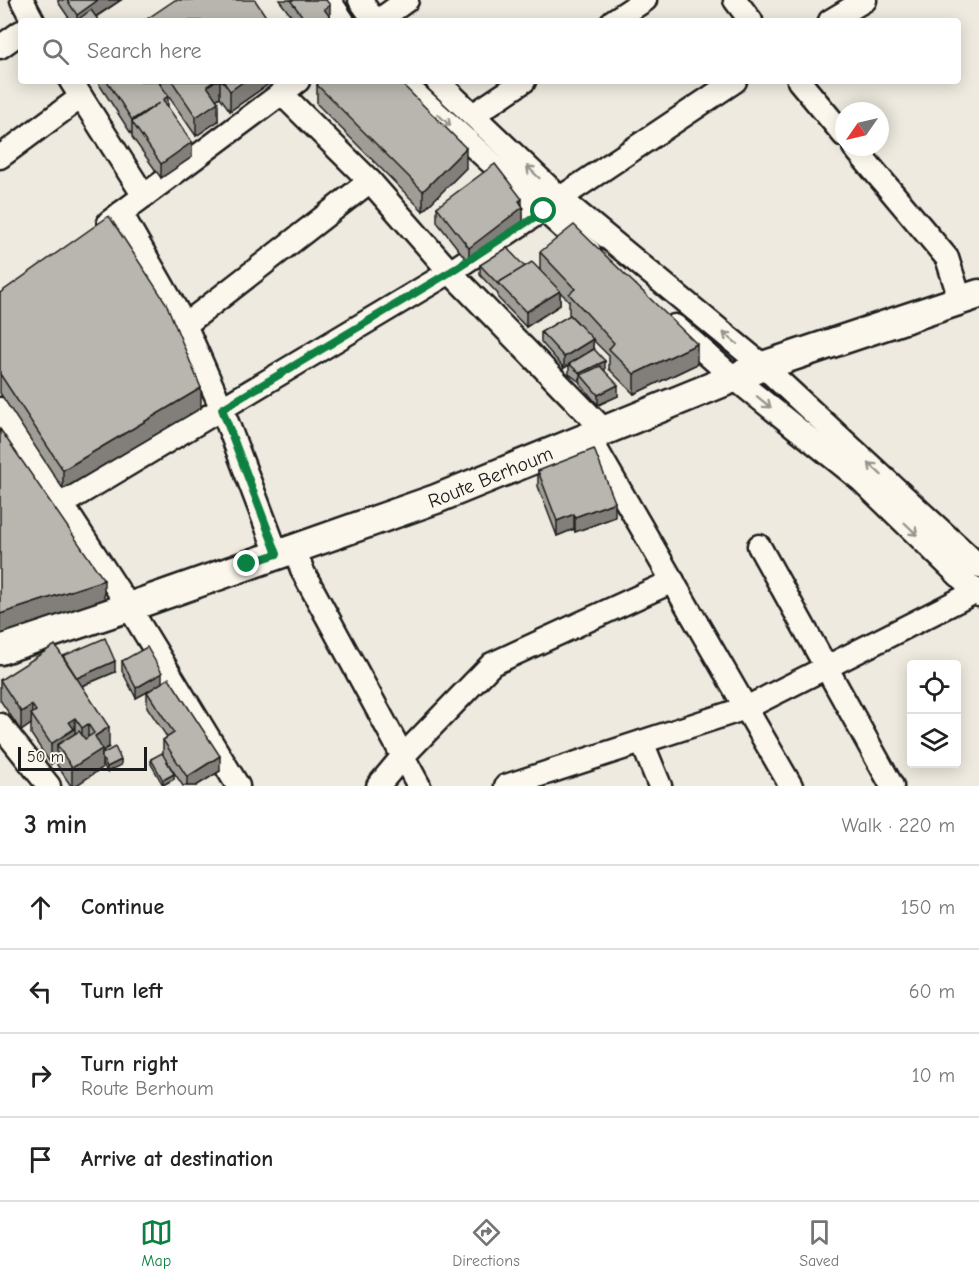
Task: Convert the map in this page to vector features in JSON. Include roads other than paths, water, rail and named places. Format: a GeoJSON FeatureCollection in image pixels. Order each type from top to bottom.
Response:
{"type":"FeatureCollection","features":[{"type":"Feature","properties":{"kind":"main road","name":"Route Berhoum"},"geometry":{"type":"LineString","coordinates":[[0,650],[129,608],[436,499],[595,432],[763,366],[970,296]]}},
{"type":"Feature","properties":{"kind":"street"},"geometry":{"type":"LineString","coordinates":[[22,0],[31,18]]}},
{"type":"Feature","properties":{"kind":"street"},"geometry":{"type":"LineString","coordinates":[[329,0],[341,18]]}},
{"type":"Feature","properties":{"kind":"street"},"geometry":{"type":"LineString","coordinates":[[360,0],[375,18]]}},
{"type":"Feature","properties":{"kind":"street"},"geometry":{"type":"LineString","coordinates":[[381,18],[407,0]]}},
{"type":"Feature","properties":{"kind":"street"},"geometry":{"type":"LineString","coordinates":[[618,18],[645,0]]}},
{"type":"Feature","properties":{"kind":"street"},"geometry":{"type":"LineString","coordinates":[[735,0],[750,18]]}},
{"type":"Feature","properties":{"kind":"street"},"geometry":{"type":"LineString","coordinates":[[835,18],[865,0]]}},
{"type":"Feature","properties":{"kind":"street"},"geometry":{"type":"LineString","coordinates":[[0,47],[18,34]]}},
{"type":"Feature","properties":{"kind":"street"},"geometry":{"type":"LineString","coordinates":[[405,84],[553,205],[763,366],[979,566]]}},
{"type":"Feature","properties":{"kind":"street"},"geometry":{"type":"LineString","coordinates":[[440,84],[473,115],[605,264]]}},
{"type":"Feature","properties":{"kind":"street"},"geometry":{"type":"LineString","coordinates":[[473,115],[520,84]]}},
{"type":"Feature","properties":{"kind":"street"},"geometry":{"type":"LineString","coordinates":[[62,504],[450,272],[731,84]]}},
{"type":"Feature","properties":{"kind":"street"},"geometry":{"type":"LineString","coordinates":[[802,84],[835,124]]}},
{"type":"Feature","properties":{"kind":"street"},"geometry":{"type":"LineString","coordinates":[[93,234],[290,87],[450,272],[595,432],[673,581],[791,786]]}},
{"type":"Feature","properties":{"kind":"street"},"geometry":{"type":"LineString","coordinates":[[0,157],[76,89],[144,196]]}},
{"type":"Feature","properties":{"kind":"street"},"geometry":{"type":"LineString","coordinates":[[862,156],[947,258],[970,296]]}},
{"type":"Feature","properties":{"kind":"street"},"geometry":{"type":"LineString","coordinates":[[184,325],[370,181]]}},
{"type":"Feature","properties":{"kind":"street"},"geometry":{"type":"LineString","coordinates":[[121,213],[184,325],[286,551],[303,572],[419,786]]}},
{"type":"Feature","properties":{"kind":"street"},"geometry":{"type":"LineString","coordinates":[[506,786],[746,708],[978,592],[862,481],[734,378],[656,310]]}},
{"type":"Feature","properties":{"kind":"street"},"geometry":{"type":"LineString","coordinates":[[2,419],[62,504],[129,608],[238,786]]}},
{"type":"Feature","properties":{"kind":"street"},"geometry":{"type":"LineString","coordinates":[[759,546],[892,786]]}},
{"type":"Feature","properties":{"kind":"street"},"geometry":{"type":"LineString","coordinates":[[378,786],[403,756],[492,664],[673,581]]}},
{"type":"Feature","properties":{"kind":"street"},"geometry":{"type":"LineString","coordinates":[[0,725],[49,786]]}},
{"type":"Feature","properties":{"kind":"street"},"geometry":{"type":"LineString","coordinates":[[642,742],[660,786]]}}]}
